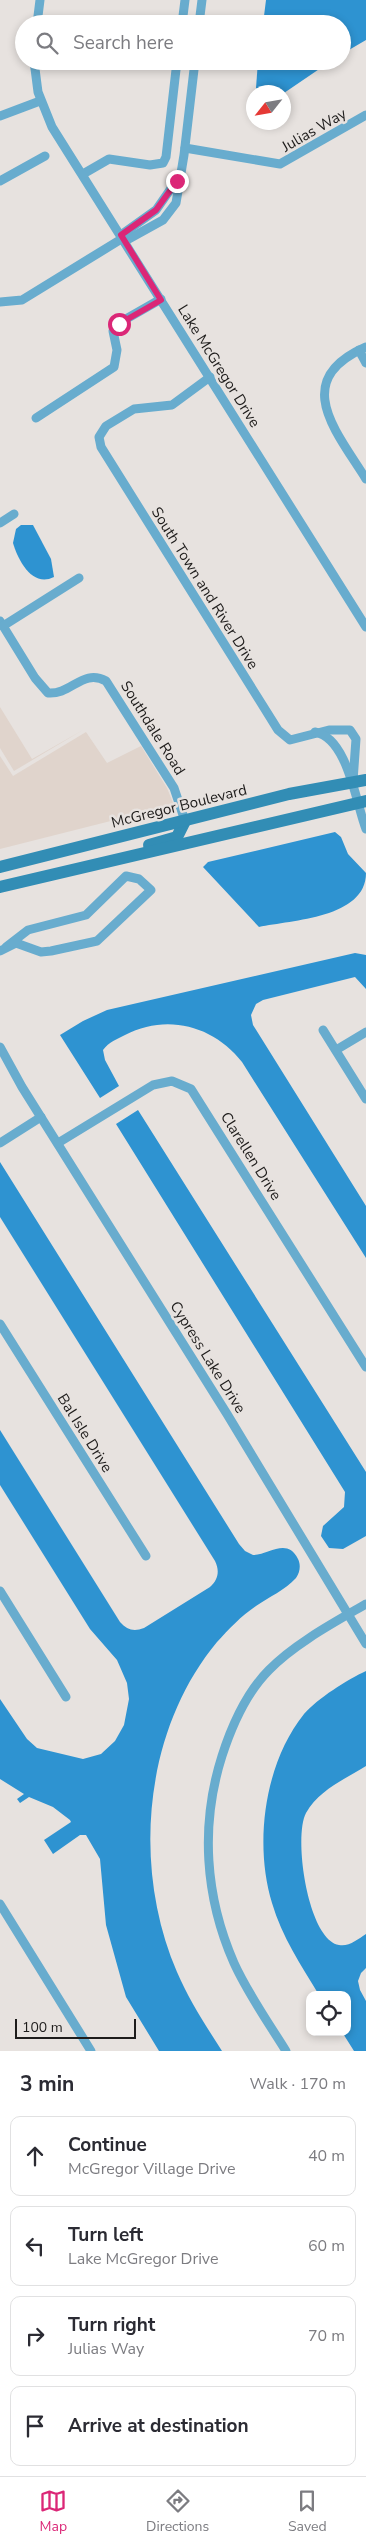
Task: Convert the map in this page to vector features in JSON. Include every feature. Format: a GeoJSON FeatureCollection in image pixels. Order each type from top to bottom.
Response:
{"type":"FeatureCollection","features":[{"type":"Feature","properties":{"kind":"main road","name":"McGregor Boulevard"},"geometry":{"type":"LineString","coordinates":[[0,867],[289,794],[360,781]]}},
{"type":"Feature","properties":{"kind":"main road"},"geometry":{"type":"LineString","coordinates":[[0,887],[362,802]]}},
{"type":"Feature","properties":{"kind":"main road"},"geometry":{"type":"LineString","coordinates":[[93,865],[104,858],[177,837],[185,821]]}},
{"type":"Feature","properties":{"kind":"street"},"geometry":{"type":"LineString","coordinates":[[38,15],[40,0]]}},
{"type":"Feature","properties":{"kind":"street"},"geometry":{"type":"LineString","coordinates":[[183,15],[185,0]]}},
{"type":"Feature","properties":{"kind":"street"},"geometry":{"type":"LineString","coordinates":[[200,15],[202,0]]}},
{"type":"Feature","properties":{"kind":"street","name":"Lake McGregor Drive"},"geometry":{"type":"LineString","coordinates":[[34,70],[35,82],[40,101],[52,127],[366,627]]}},
{"type":"Feature","properties":{"kind":"street"},"geometry":{"type":"LineString","coordinates":[[83,174],[109,159],[150,165],[163,163],[166,157],[176,70]]}},
{"type":"Feature","properties":{"kind":"street"},"geometry":{"type":"LineString","coordinates":[[0,302],[22,300],[123,238],[155,226],[169,214],[176,203],[185,148],[194,70]]}},
{"type":"Feature","properties":{"kind":"street"},"geometry":{"type":"LineString","coordinates":[[0,116],[40,101]]}},
{"type":"Feature","properties":{"kind":"street","name":"Julias Way"},"geometry":{"type":"LineString","coordinates":[[185,148],[280,164],[366,116]]}},
{"type":"Feature","properties":{"kind":"street"},"geometry":{"type":"LineString","coordinates":[[0,181],[45,156]]}},
{"type":"Feature","properties":{"kind":"street"},"geometry":{"type":"LineString","coordinates":[[36,418],[114,367],[118,350],[113,331],[119,324],[161,300]]}},
{"type":"Feature","properties":{"kind":"street"},"geometry":{"type":"LineString","coordinates":[[366,363],[363,349],[342,359],[333,370],[324,399],[328,418],[366,479]]}},
{"type":"Feature","properties":{"kind":"street","name":"South Town and River Drive"},"geometry":{"type":"LineString","coordinates":[[210,377],[172,405],[158,408],[139,407],[118,418],[103,429],[99,442],[109,462],[278,730],[290,740],[316,732]]}},
{"type":"Feature","properties":{"kind":"street"},"geometry":{"type":"LineString","coordinates":[[0,523],[14,514]]}},
{"type":"Feature","properties":{"kind":"street"},"geometry":{"type":"LineString","coordinates":[[2,623],[79,578]]}},
{"type":"Feature","properties":{"kind":"street","name":"Southdale Road"},"geometry":{"type":"LineString","coordinates":[[2,623],[35,678],[48,693],[58,694],[90,676],[99,676],[106,681],[174,788],[185,821]]}},
{"type":"Feature","properties":{"kind":"street"},"geometry":{"type":"LineString","coordinates":[[316,732],[345,728],[354,734],[366,829]]}},
{"type":"Feature","properties":{"kind":"street"},"geometry":{"type":"LineString","coordinates":[[316,732],[330,739],[360,781]]}},
{"type":"Feature","properties":{"kind":"street"},"geometry":{"type":"LineString","coordinates":[[126,876],[139,879],[151,890],[97,941],[51,952],[41,952],[16,942],[3,949],[28,930],[86,915],[126,876]]}},
{"type":"Feature","properties":{"kind":"street"},"geometry":{"type":"LineString","coordinates":[[323,1030],[366,1099]]}},
{"type":"Feature","properties":{"kind":"street"},"geometry":{"type":"LineString","coordinates":[[336,1050],[366,1032]]}},
{"type":"Feature","properties":{"kind":"street","name":"Cypress Lake Drive"},"geometry":{"type":"LineString","coordinates":[[0,1047],[22,1087],[227,1414],[366,1644]]}},
{"type":"Feature","properties":{"kind":"street","name":"Cypress Lake Drive"},"geometry":{"type":"LineString","coordinates":[[0,1060],[22,1087]]}},
{"type":"Feature","properties":{"kind":"street","name":"Clarellen Drive"},"geometry":{"type":"LineString","coordinates":[[58,1143],[153,1085],[172,1082],[191,1089],[366,1366]]}},
{"type":"Feature","properties":{"kind":"street"},"geometry":{"type":"LineString","coordinates":[[0,1143],[42,1117]]}},
{"type":"Feature","properties":{"kind":"street","name":"Bal Isle Drive"},"geometry":{"type":"LineString","coordinates":[[0,1324],[146,1556]]}},
{"type":"Feature","properties":{"kind":"street"},"geometry":{"type":"LineString","coordinates":[[0,1591],[66,1697]]}},
{"type":"Feature","properties":{"kind":"street"},"geometry":{"type":"LineString","coordinates":[[286,2051],[242,1979],[219,1924],[208,1864],[210,1804],[226,1743],[255,1687],[285,1655],[366,1604]]}},
{"type":"Feature","properties":{"kind":"street"},"geometry":{"type":"LineString","coordinates":[[0,1904],[91,2051]]}},
{"type":"Feature","properties":{"kind":"shaded area"},"geometry":{"type":"Polygon","coordinates":[[[0,707],[32,759],[83,730],[14,771],[0,748],[0,707]]]}},
{"type":"Feature","properties":{"kind":"shaded area"},"geometry":{"type":"Polygon","coordinates":[[[86,732],[107,763],[141,746],[167,788],[174,805],[0,849],[0,756],[13,776],[86,732]]]}},
{"type":"Feature","properties":{"kind":"water"},"geometry":{"type":"Polygon","coordinates":[[[266,0],[366,0],[366,40],[351,49],[351,15],[264,15],[266,0]]]}},
{"type":"Feature","properties":{"kind":"water"},"geometry":{"type":"Polygon","coordinates":[[[257,70],[318,70],[291,88],[291,85],[256,85],[257,70]]]}},
{"type":"Feature","properties":{"kind":"water"},"geometry":{"type":"Polygon","coordinates":[[[21,525],[33,525],[51,559],[54,577],[39,579],[33,576],[22,564],[13,543],[16,529],[21,525]]]}},
{"type":"Feature","properties":{"kind":"water"},"geometry":{"type":"Polygon","coordinates":[[[335,832],[341,837],[348,854],[366,873],[363,888],[354,899],[341,908],[307,919],[259,927],[203,867],[208,862],[335,832]]]}},
{"type":"Feature","properties":{"kind":"water"},"geometry":{"type":"Polygon","coordinates":[[[355,953],[366,955],[366,989],[355,977],[263,1000],[256,1004],[251,1015],[253,1025],[366,1206],[366,1258],[242,1062],[218,1040],[204,1032],[173,1024],[141,1028],[119,1038],[103,1050],[105,1060],[119,1086],[100,1098],[60,1035],[83,1021],[107,1010],[355,953]]]}},
{"type":"Feature","properties":{"kind":"water"},"geometry":{"type":"Polygon","coordinates":[[[138,1110],[366,1472],[366,1536],[343,1549],[329,1548],[321,1536],[323,1526],[344,1507],[345,1492],[116,1124],[138,1110]]]}},
{"type":"Feature","properties":{"kind":"water"},"geometry":{"type":"Polygon","coordinates":[[[0,1162],[239,1544],[245,1551],[253,1555],[283,1548],[289,1549],[299,1561],[300,1568],[296,1578],[235,1623],[217,1642],[192,1677],[173,1716],[160,1758],[152,1801],[150,1845],[154,1889],[163,1932],[177,1972],[198,2013],[222,2051],[159,2051],[126,1997],[106,1925],[100,1859],[86,1835],[80,1835],[53,1854],[44,1840],[71,1822],[70,1820],[53,1807],[29,1797],[20,1803],[17,1799],[24,1794],[0,1779],[0,1699],[27,1739],[37,1748],[83,1759],[101,1754],[115,1741],[124,1725],[129,1699],[127,1683],[117,1660],[90,1629],[0,1485],[0,1430],[120,1622],[125,1627],[131,1630],[144,1628],[210,1587],[215,1581],[218,1572],[215,1561],[0,1217],[0,1162]]]}},
{"type":"Feature","properties":{"kind":"water"},"geometry":{"type":"Polygon","coordinates":[[[366,1671],[366,1766],[325,1791],[311,1805],[302,1825],[301,1843],[306,1886],[319,1926],[328,1939],[339,1945],[346,1945],[366,1934],[366,1968],[361,1973],[358,1981],[366,2001],[366,2051],[354,2051],[345,2036],[351,2036],[351,1991],[317,1991],[292,1950],[281,1928],[272,1903],[264,1856],[266,1805],[280,1756],[290,1734],[304,1714],[317,1702],[342,1684],[366,1671]]]}},
{"type":"Feature","properties":{"kind":"route"},"geometry":{"type":"LineString","coordinates":[[119,324],[161,300],[121,235],[156,210],[177,181]]}}]}
